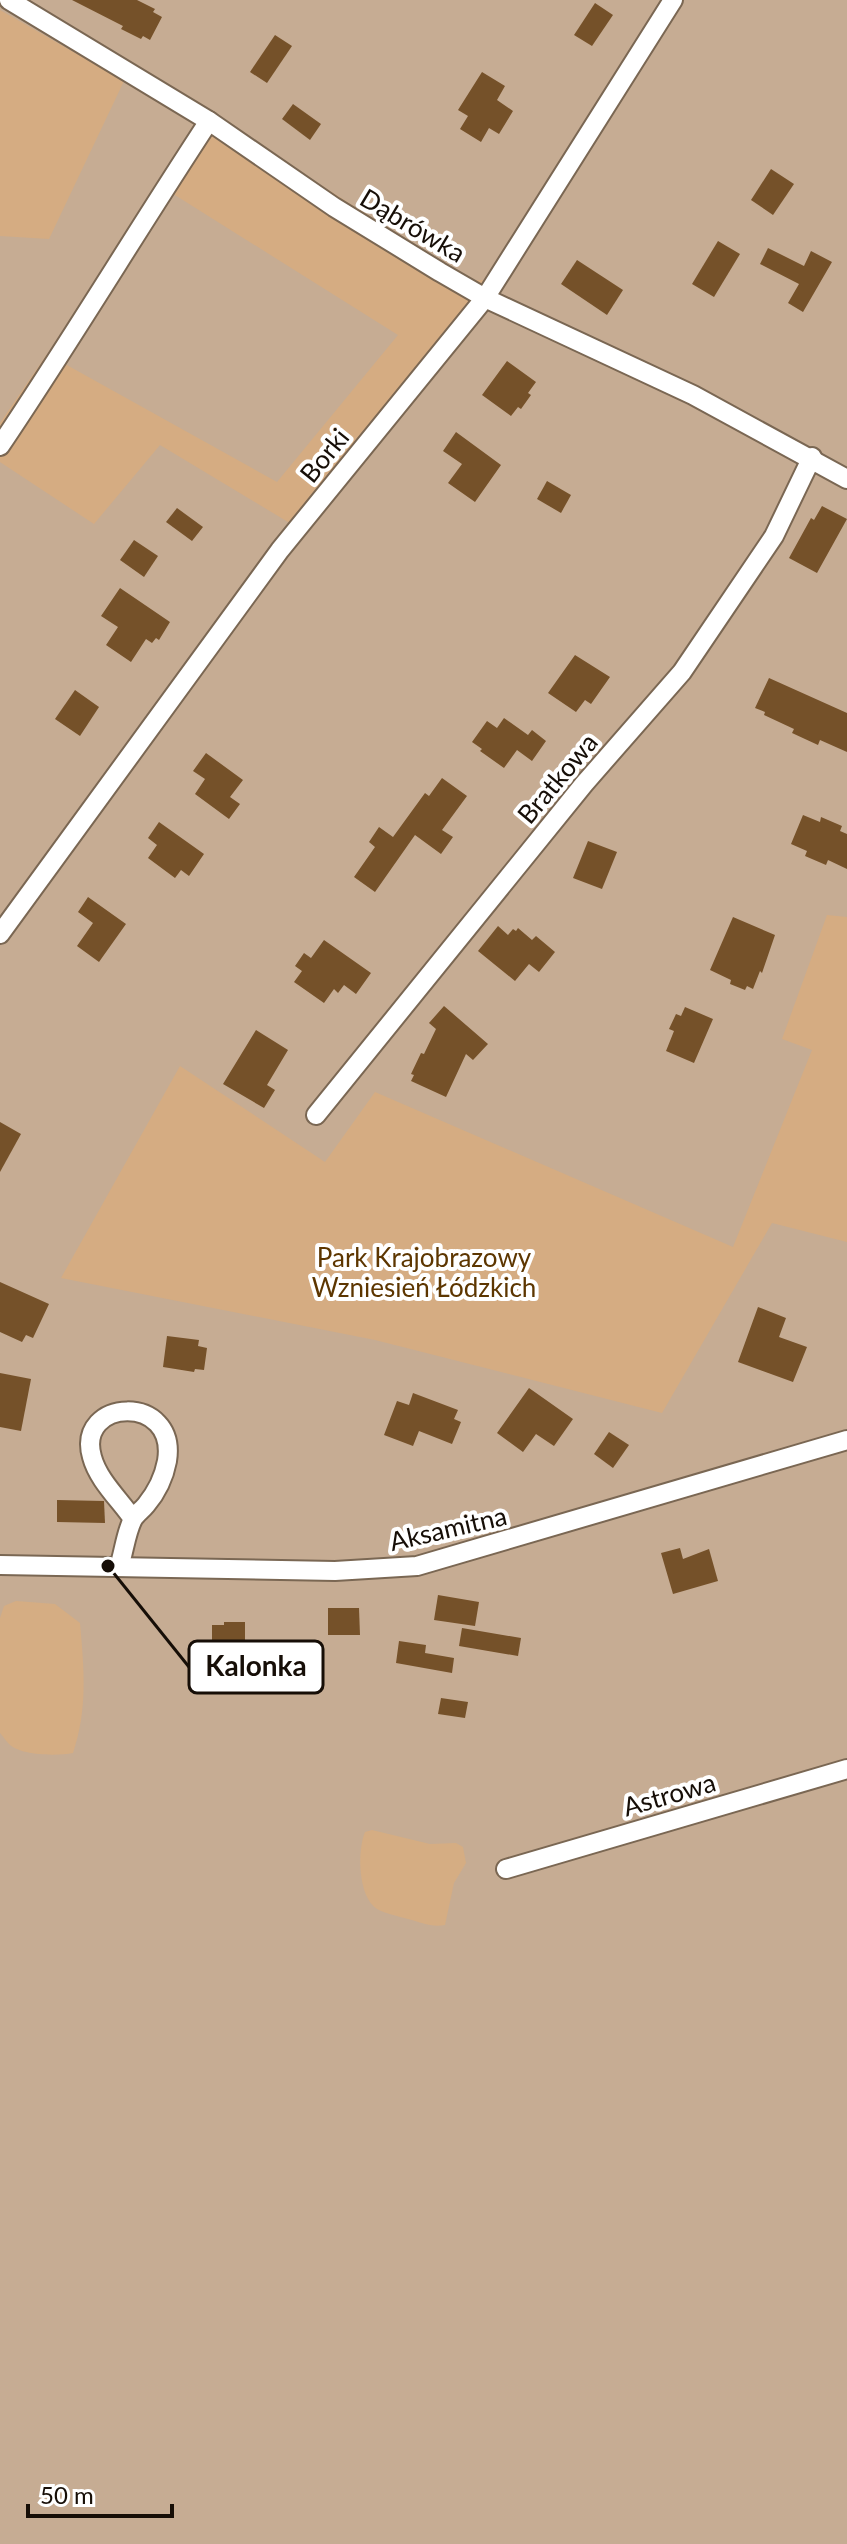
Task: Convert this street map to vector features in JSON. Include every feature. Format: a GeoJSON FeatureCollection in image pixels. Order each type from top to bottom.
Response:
{"type":"FeatureCollection","features":[{"type":"Feature","properties":{"kind":"street","name":"Dąbrówka"},"geometry":{"type":"LineString","coordinates":[[9,0],[209,121],[334,207],[485,298],[693,395],[812,457],[847,479]]}},
{"type":"Feature","properties":{"kind":"street","name":"Borki"},"geometry":{"type":"LineString","coordinates":[[0,934],[280,550],[485,298],[673,0]]}},
{"type":"Feature","properties":{"kind":"street"},"geometry":{"type":"LineString","coordinates":[[0,446],[66,348],[209,121]]}},
{"type":"Feature","properties":{"kind":"street","name":"Bratkowa"},"geometry":{"type":"LineString","coordinates":[[316,1115],[584,784],[682,672],[774,536],[812,457]]}},
{"type":"Feature","properties":{"kind":"street"},"geometry":{"type":"LineString","coordinates":[[119,1567],[133,1519],[147,1503],[164,1474],[168,1458],[163,1431],[154,1419],[125,1410],[112,1413],[100,1422],[90,1444],[97,1469],[133,1519]]}},
{"type":"Feature","properties":{"kind":"street","name":"Aksamitna"},"geometry":{"type":"LineString","coordinates":[[0,1565],[358,1571],[417,1566],[847,1440]]}},
{"type":"Feature","properties":{"kind":"street","name":"Astrowa"},"geometry":{"type":"LineString","coordinates":[[506,1869],[847,1769]]}},
{"type":"Feature","properties":{"kind":"green space","name":"Park Krajobrazowy Wzniesień Łódzkich"},"geometry":{"type":"Polygon","coordinates":[[[0,0],[847,0],[847,2544],[0,2544],[0,0]]]}},
{"type":"Feature","properties":{"kind":"green space"},"geometry":{"type":"Polygon","coordinates":[[[0,10],[124,81],[49,239],[0,236],[0,10]]]}},
{"type":"Feature","properties":{"kind":"green space"},"geometry":{"type":"Polygon","coordinates":[[[205,112],[471,280],[486,280],[489,302],[298,528],[160,445],[94,524],[0,462],[0,423],[47,354],[277,482],[398,335],[159,185],[205,112]]]}},
{"type":"Feature","properties":{"kind":"green space"},"geometry":{"type":"Polygon","coordinates":[[[827,915],[847,917],[847,1242],[772,1223],[662,1413],[375,1340],[61,1278],[180,1066],[325,1162],[375,1092],[733,1247],[812,1050],[782,1039],[827,915]]]}},
{"type":"Feature","properties":{"kind":"shaded area"},"geometry":{"type":"Polygon","coordinates":[[[16,1601],[55,1604],[80,1623],[83,1705],[73,1753],[29,1753],[13,1747],[0,1733],[0,1618],[4,1606],[16,1601]]]}},
{"type":"Feature","properties":{"kind":"shaded area"},"geometry":{"type":"Polygon","coordinates":[[[372,1830],[430,1844],[456,1843],[463,1847],[466,1863],[454,1883],[445,1925],[431,1925],[388,1914],[371,1903],[363,1884],[360,1862],[365,1832],[372,1830]]]}},
{"type":"Feature","properties":{"kind":"building"},"geometry":{"type":"Polygon","coordinates":[[[72,0],[137,0],[155,9],[153,12],[162,17],[150,40],[143,36],[141,39],[121,29],[123,26],[72,0]]]}},
{"type":"Feature","properties":{"kind":"building"},"geometry":{"type":"Polygon","coordinates":[[[595,3],[613,15],[592,46],[574,35],[595,3]]]}},
{"type":"Feature","properties":{"kind":"building"},"geometry":{"type":"Polygon","coordinates":[[[275,35],[292,46],[267,83],[250,72],[275,35]]]}},
{"type":"Feature","properties":{"kind":"building"},"geometry":{"type":"Polygon","coordinates":[[[482,72],[505,86],[497,100],[513,111],[499,134],[489,128],[481,142],[460,129],[468,116],[458,110],[482,72]]]}},
{"type":"Feature","properties":{"kind":"building"},"geometry":{"type":"Polygon","coordinates":[[[293,104],[321,124],[310,140],[282,119],[293,104]]]}},
{"type":"Feature","properties":{"kind":"building"},"geometry":{"type":"Polygon","coordinates":[[[771,169],[794,184],[773,215],[751,200],[771,169]]]}},
{"type":"Feature","properties":{"kind":"building"},"geometry":{"type":"Polygon","coordinates":[[[718,241],[740,254],[714,297],[692,284],[718,241]]]}},
{"type":"Feature","properties":{"kind":"building"},"geometry":{"type":"Polygon","coordinates":[[[768,248],[804,266],[811,251],[832,262],[803,312],[788,303],[799,284],[760,264],[768,248]]]}},
{"type":"Feature","properties":{"kind":"building"},"geometry":{"type":"Polygon","coordinates":[[[577,260],[623,290],[607,315],[561,284],[577,260]]]}},
{"type":"Feature","properties":{"kind":"building"},"geometry":{"type":"Polygon","coordinates":[[[507,361],[536,382],[521,409],[518,407],[511,416],[482,395],[507,361]]]}},
{"type":"Feature","properties":{"kind":"building"},"geometry":{"type":"Polygon","coordinates":[[[456,432],[501,465],[475,502],[448,483],[462,464],[443,451],[456,432]]]}},
{"type":"Feature","properties":{"kind":"building"},"geometry":{"type":"Polygon","coordinates":[[[547,481],[571,495],[561,513],[537,499],[547,481]]]}},
{"type":"Feature","properties":{"kind":"building"},"geometry":{"type":"Polygon","coordinates":[[[822,506],[847,519],[817,573],[789,558],[811,518],[814,520],[822,506]]]}},
{"type":"Feature","properties":{"kind":"building"},"geometry":{"type":"Polygon","coordinates":[[[177,508],[203,527],[192,541],[166,522],[177,508]]]}},
{"type":"Feature","properties":{"kind":"building"},"geometry":{"type":"Polygon","coordinates":[[[134,540],[158,556],[144,577],[120,560],[134,540]]]}},
{"type":"Feature","properties":{"kind":"building"},"geometry":{"type":"Polygon","coordinates":[[[120,588],[170,622],[159,640],[156,638],[152,643],[146,639],[131,662],[106,645],[118,627],[101,616],[120,588]]]}},
{"type":"Feature","properties":{"kind":"building"},"geometry":{"type":"Polygon","coordinates":[[[575,655],[610,677],[591,704],[585,700],[576,712],[548,693],[575,655]]]}},
{"type":"Feature","properties":{"kind":"building"},"geometry":{"type":"Polygon","coordinates":[[[769,678],[847,713],[847,752],[820,740],[818,745],[792,733],[794,729],[755,708],[769,678]]]}},
{"type":"Feature","properties":{"kind":"building"},"geometry":{"type":"Polygon","coordinates":[[[75,690],[99,707],[80,736],[55,719],[75,690]]]}},
{"type":"Feature","properties":{"kind":"building"},"geometry":{"type":"Polygon","coordinates":[[[504,718],[528,735],[532,730],[546,741],[532,761],[517,750],[504,768],[472,742],[487,721],[497,728],[504,718]]]}},
{"type":"Feature","properties":{"kind":"building"},"geometry":{"type":"Polygon","coordinates":[[[206,753],[243,780],[230,797],[240,804],[229,819],[195,794],[205,779],[193,771],[206,753]]]}},
{"type":"Feature","properties":{"kind":"building"},"geometry":{"type":"Polygon","coordinates":[[[442,778],[467,796],[442,830],[453,837],[441,854],[415,835],[375,892],[354,877],[375,847],[369,842],[379,827],[393,837],[425,793],[429,796],[442,778]]]}},
{"type":"Feature","properties":{"kind":"building"},"geometry":{"type":"Polygon","coordinates":[[[803,815],[820,822],[821,817],[842,826],[840,831],[847,834],[847,869],[828,860],[826,865],[805,856],[807,851],[791,844],[803,815]]]}},
{"type":"Feature","properties":{"kind":"building"},"geometry":{"type":"Polygon","coordinates":[[[159,822],[204,854],[189,876],[181,870],[175,878],[148,858],[157,845],[148,838],[159,822]]]}},
{"type":"Feature","properties":{"kind":"building"},"geometry":{"type":"Polygon","coordinates":[[[588,841],[617,852],[602,889],[573,878],[588,841]]]}},
{"type":"Feature","properties":{"kind":"building"},"geometry":{"type":"Polygon","coordinates":[[[88,897],[126,924],[99,962],[77,946],[93,923],[78,912],[88,897]]]}},
{"type":"Feature","properties":{"kind":"building"},"geometry":{"type":"Polygon","coordinates":[[[733,917],[775,935],[753,989],[747,986],[745,990],[730,984],[731,980],[710,970],[733,917]]]}},
{"type":"Feature","properties":{"kind":"building"},"geometry":{"type":"Polygon","coordinates":[[[498,926],[508,935],[518,928],[532,940],[536,936],[555,952],[539,972],[529,964],[515,981],[478,951],[498,926]]]}},
{"type":"Feature","properties":{"kind":"building"},"geometry":{"type":"Polygon","coordinates":[[[324,940],[371,973],[356,994],[344,985],[338,993],[334,989],[324,1003],[294,982],[302,971],[295,966],[304,953],[311,958],[324,940]]]}},
{"type":"Feature","properties":{"kind":"building"},"geometry":{"type":"Polygon","coordinates":[[[444,1006],[488,1044],[473,1060],[466,1054],[446,1097],[411,1081],[421,1053],[424,1054],[436,1029],[429,1023],[444,1006]]]}},
{"type":"Feature","properties":{"kind":"building"},"geometry":{"type":"Polygon","coordinates":[[[685,1007],[713,1019],[694,1063],[666,1051],[674,1031],[669,1029],[676,1014],[681,1016],[685,1007]]]}},
{"type":"Feature","properties":{"kind":"building"},"geometry":{"type":"Polygon","coordinates":[[[256,1030],[288,1050],[267,1085],[275,1090],[264,1108],[223,1084],[256,1030]]]}},
{"type":"Feature","properties":{"kind":"building"},"geometry":{"type":"Polygon","coordinates":[[[0,1122],[21,1134],[0,1172],[0,1122]]]}},
{"type":"Feature","properties":{"kind":"building"},"geometry":{"type":"Polygon","coordinates":[[[0,1282],[49,1304],[33,1338],[26,1335],[22,1342],[0,1332],[0,1282]]]}},
{"type":"Feature","properties":{"kind":"building"},"geometry":{"type":"Polygon","coordinates":[[[758,1307],[786,1318],[779,1337],[807,1347],[793,1382],[738,1362],[758,1307]]]}},
{"type":"Feature","properties":{"kind":"building"},"geometry":{"type":"Polygon","coordinates":[[[167,1336],[199,1340],[198,1346],[207,1348],[204,1370],[195,1369],[194,1372],[163,1367],[167,1336]]]}},
{"type":"Feature","properties":{"kind":"building"},"geometry":{"type":"Polygon","coordinates":[[[0,1373],[31,1379],[21,1431],[0,1427],[0,1373]]]}},
{"type":"Feature","properties":{"kind":"building"},"geometry":{"type":"Polygon","coordinates":[[[529,1388],[573,1419],[554,1446],[536,1434],[523,1452],[497,1433],[529,1388]]]}},
{"type":"Feature","properties":{"kind":"building"},"geometry":{"type":"Polygon","coordinates":[[[413,1393],[458,1410],[454,1419],[461,1422],[452,1444],[419,1431],[413,1446],[384,1435],[397,1401],[409,1405],[413,1393]]]}},
{"type":"Feature","properties":{"kind":"building"},"geometry":{"type":"Polygon","coordinates":[[[609,1432],[629,1445],[613,1468],[594,1454],[609,1432]]]}},
{"type":"Feature","properties":{"kind":"building"},"geometry":{"type":"Polygon","coordinates":[[[57,1500],[104,1501],[105,1523],[57,1522],[57,1500]]]}},
{"type":"Feature","properties":{"kind":"building"},"geometry":{"type":"Polygon","coordinates":[[[680,1548],[683,1559],[709,1549],[718,1581],[673,1594],[661,1553],[680,1548]]]}},
{"type":"Feature","properties":{"kind":"building"},"geometry":{"type":"Polygon","coordinates":[[[438,1595],[479,1602],[475,1626],[434,1620],[438,1595]]]}},
{"type":"Feature","properties":{"kind":"building"},"geometry":{"type":"Polygon","coordinates":[[[328,1608],[359,1608],[360,1635],[328,1635],[328,1608]]]}},
{"type":"Feature","properties":{"kind":"building"},"geometry":{"type":"Polygon","coordinates":[[[224,1622],[245,1622],[245,1660],[212,1662],[212,1625],[224,1625],[224,1622]]]}},
{"type":"Feature","properties":{"kind":"building"},"geometry":{"type":"Polygon","coordinates":[[[462,1628],[521,1638],[518,1656],[459,1646],[462,1628]]]}},
{"type":"Feature","properties":{"kind":"building"},"geometry":{"type":"Polygon","coordinates":[[[399,1641],[426,1645],[425,1653],[454,1658],[452,1673],[396,1663],[399,1641]]]}},
{"type":"Feature","properties":{"kind":"building"},"geometry":{"type":"Polygon","coordinates":[[[441,1698],[468,1702],[465,1718],[438,1714],[441,1698]]]}},
{"type":"Feature","properties":{"kind":"place","name":"Kalonka"},"geometry":{"type":"Point","coordinates":[108,1566]}}]}
